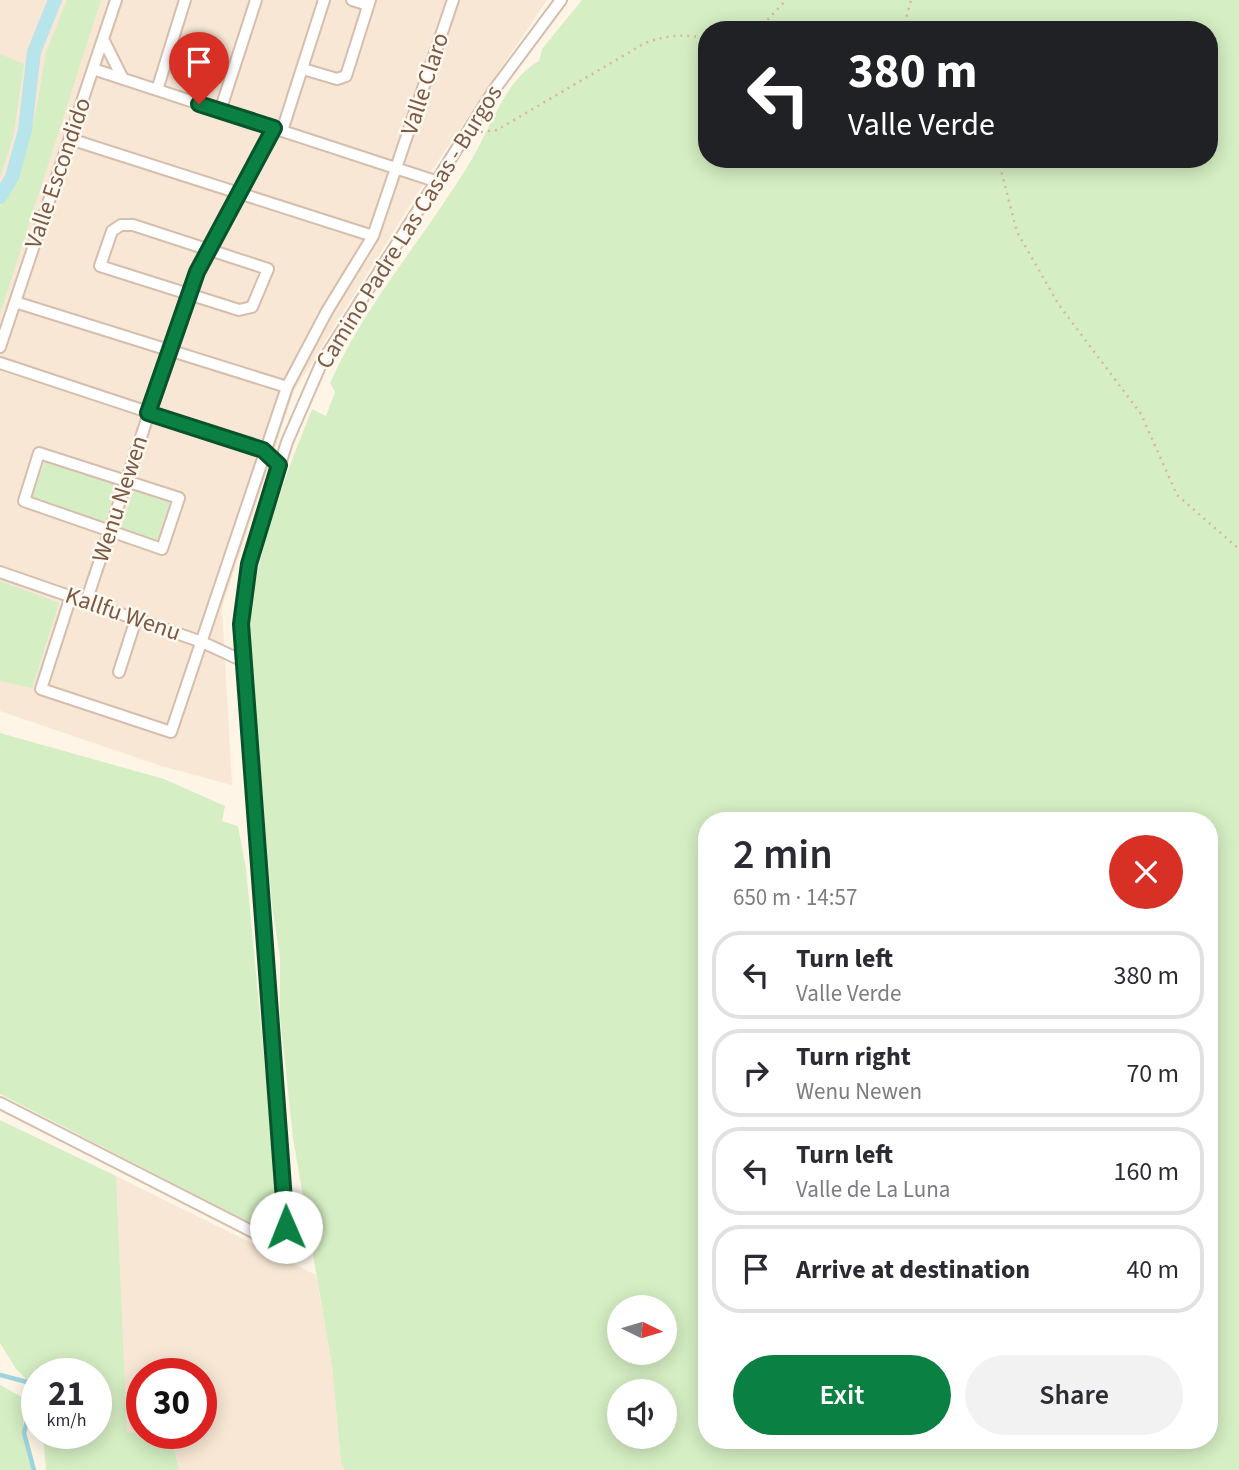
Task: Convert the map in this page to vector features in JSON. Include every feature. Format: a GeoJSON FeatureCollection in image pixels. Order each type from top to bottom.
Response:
{"type":"FeatureCollection","features":[{"type":"Feature","properties":{"kind":"street","name":"Valle Escondido"},"geometry":{"type":"LineString","coordinates":[[0,347],[116,0]]}},
{"type":"Feature","properties":{"kind":"street"},"geometry":{"type":"LineString","coordinates":[[157,90],[185,0]]}},
{"type":"Feature","properties":{"kind":"street"},"geometry":{"type":"LineString","coordinates":[[220,111],[256,0]]}},
{"type":"Feature","properties":{"kind":"street","name":"Wenu Newen"},"geometry":{"type":"LineString","coordinates":[[86,602],[189,294],[208,251],[278,130],[303,69],[324,0]]}},
{"type":"Feature","properties":{"kind":"street"},"geometry":{"type":"LineString","coordinates":[[303,69],[337,79],[346,76],[369,2],[352,0]]}},
{"type":"Feature","properties":{"kind":"street","name":"Valle Claro"},"geometry":{"type":"LineString","coordinates":[[373,236],[453,0]]}},
{"type":"Feature","properties":{"kind":"street","name":"Camino Padre Las Casas - Burgos"},"geometry":{"type":"LineString","coordinates":[[0,1103],[265,1238],[276,1237],[284,1231],[287,1218],[243,661],[241,624],[245,584],[279,465],[308,392],[335,337],[468,130],[561,0]]}},
{"type":"Feature","properties":{"kind":"street"},"geometry":{"type":"LineString","coordinates":[[103,38],[123,79]]}},
{"type":"Feature","properties":{"kind":"street"},"geometry":{"type":"LineString","coordinates":[[93,69],[435,181]]}},
{"type":"Feature","properties":{"kind":"street"},"geometry":{"type":"LineString","coordinates":[[70,139],[373,236],[327,311],[286,387],[171,732],[41,689],[71,596]]}},
{"type":"Feature","properties":{"kind":"street"},"geometry":{"type":"LineString","coordinates":[[129,224],[208,251],[268,269],[252,307],[242,311],[100,266],[112,232],[121,225],[129,224]]}},
{"type":"Feature","properties":{"kind":"street"},"geometry":{"type":"LineString","coordinates":[[15,302],[286,387]]}},
{"type":"Feature","properties":{"kind":"street"},"geometry":{"type":"LineString","coordinates":[[0,363],[263,450],[279,465]]}},
{"type":"Feature","properties":{"kind":"street"},"geometry":{"type":"LineString","coordinates":[[39,453],[126,481],[179,498],[162,549],[24,501],[39,453]]}},
{"type":"Feature","properties":{"kind":"street","name":"Kallfu Wenu"},"geometry":{"type":"LineString","coordinates":[[0,572],[202,642],[243,661]]}},
{"type":"Feature","properties":{"kind":"street"},"geometry":{"type":"LineString","coordinates":[[119,672],[136,619]]}},
{"type":"Feature","properties":{"kind":"path"},"geometry":{"type":"LineString","coordinates":[[766,21],[786,0]]}},
{"type":"Feature","properties":{"kind":"path"},"geometry":{"type":"LineString","coordinates":[[905,21],[911,0]]}},
{"type":"Feature","properties":{"kind":"path"},"geometry":{"type":"LineString","coordinates":[[468,130],[488,133],[496,130],[645,43],[673,35],[698,37]]}},
{"type":"Feature","properties":{"kind":"path"},"geometry":{"type":"LineString","coordinates":[[1001,168],[1017,232],[1059,305],[1141,414],[1177,495],[1239,549]]}},
{"type":"Feature","properties":{"kind":"shaded area"},"geometry":{"type":"Polygon","coordinates":[[[0,0],[547,0],[432,170],[294,391],[222,607],[232,785],[161,766],[0,711],[0,0]]]}},
{"type":"Feature","properties":{"kind":"shaded area"},"geometry":{"type":"Polygon","coordinates":[[[116,1176],[316,1275],[332,1366],[341,1463],[345,1470],[179,1470],[174,1449],[217,1449],[217,1358],[126,1358],[126,1410],[116,1176]]]}},
{"type":"Feature","properties":{"kind":"green space"},"geometry":{"type":"Polygon","coordinates":[[[67,0],[101,0],[0,314],[0,207],[18,176],[35,117],[46,53],[67,0]]]}},
{"type":"Feature","properties":{"kind":"green space"},"geometry":{"type":"Polygon","coordinates":[[[582,0],[1239,0],[1239,1470],[345,1470],[341,1463],[332,1366],[293,1138],[280,1016],[280,958],[272,905],[248,624],[258,569],[273,515],[312,409],[326,416],[335,392],[330,383],[345,353],[380,295],[473,157],[509,91],[527,69],[539,61],[542,49],[582,0]]]}},
{"type":"Feature","properties":{"kind":"green space"},"geometry":{"type":"Polygon","coordinates":[[[0,54],[24,64],[13,137],[0,177],[0,54]]]}},
{"type":"Feature","properties":{"kind":"green space"},"geometry":{"type":"Polygon","coordinates":[[[45,460],[117,483],[104,524],[32,500],[45,460]]]}},
{"type":"Feature","properties":{"kind":"green space"},"geometry":{"type":"Polygon","coordinates":[[[135,488],[171,499],[156,543],[120,530],[135,488]]]}},
{"type":"Feature","properties":{"kind":"green space"},"geometry":{"type":"Polygon","coordinates":[[[0,581],[59,603],[32,688],[0,681],[0,581]]]}},
{"type":"Feature","properties":{"kind":"green space"},"geometry":{"type":"Polygon","coordinates":[[[0,733],[164,779],[225,806],[222,821],[238,826],[246,869],[280,1225],[278,1230],[268,1232],[0,1094],[0,733]]]}},
{"type":"Feature","properties":{"kind":"green space"},"geometry":{"type":"Polygon","coordinates":[[[0,1120],[116,1176],[126,1449],[174,1449],[179,1470],[46,1470],[44,1449],[112,1449],[112,1358],[21,1358],[21,1374],[0,1343],[0,1120]]]}},
{"type":"Feature","properties":{"kind":"green space"},"geometry":{"type":"Polygon","coordinates":[[[0,1385],[21,1396],[21,1449],[28,1449],[34,1470],[0,1470],[0,1385]]]}},
{"type":"Feature","properties":{"kind":"waterway"},"geometry":{"type":"LineString","coordinates":[[0,197],[12,177],[25,130],[34,52],[55,0]]}},
{"type":"Feature","properties":{"kind":"waterway"},"geometry":{"type":"LineString","coordinates":[[0,1375],[27,1382],[32,1400],[24,1433],[34,1470]]}},
{"type":"Feature","properties":{"kind":"route"},"geometry":{"type":"LineString","coordinates":[[199,104],[274,128],[197,272],[148,413],[263,450],[279,465],[249,564],[241,624],[286,1227]]}}]}
